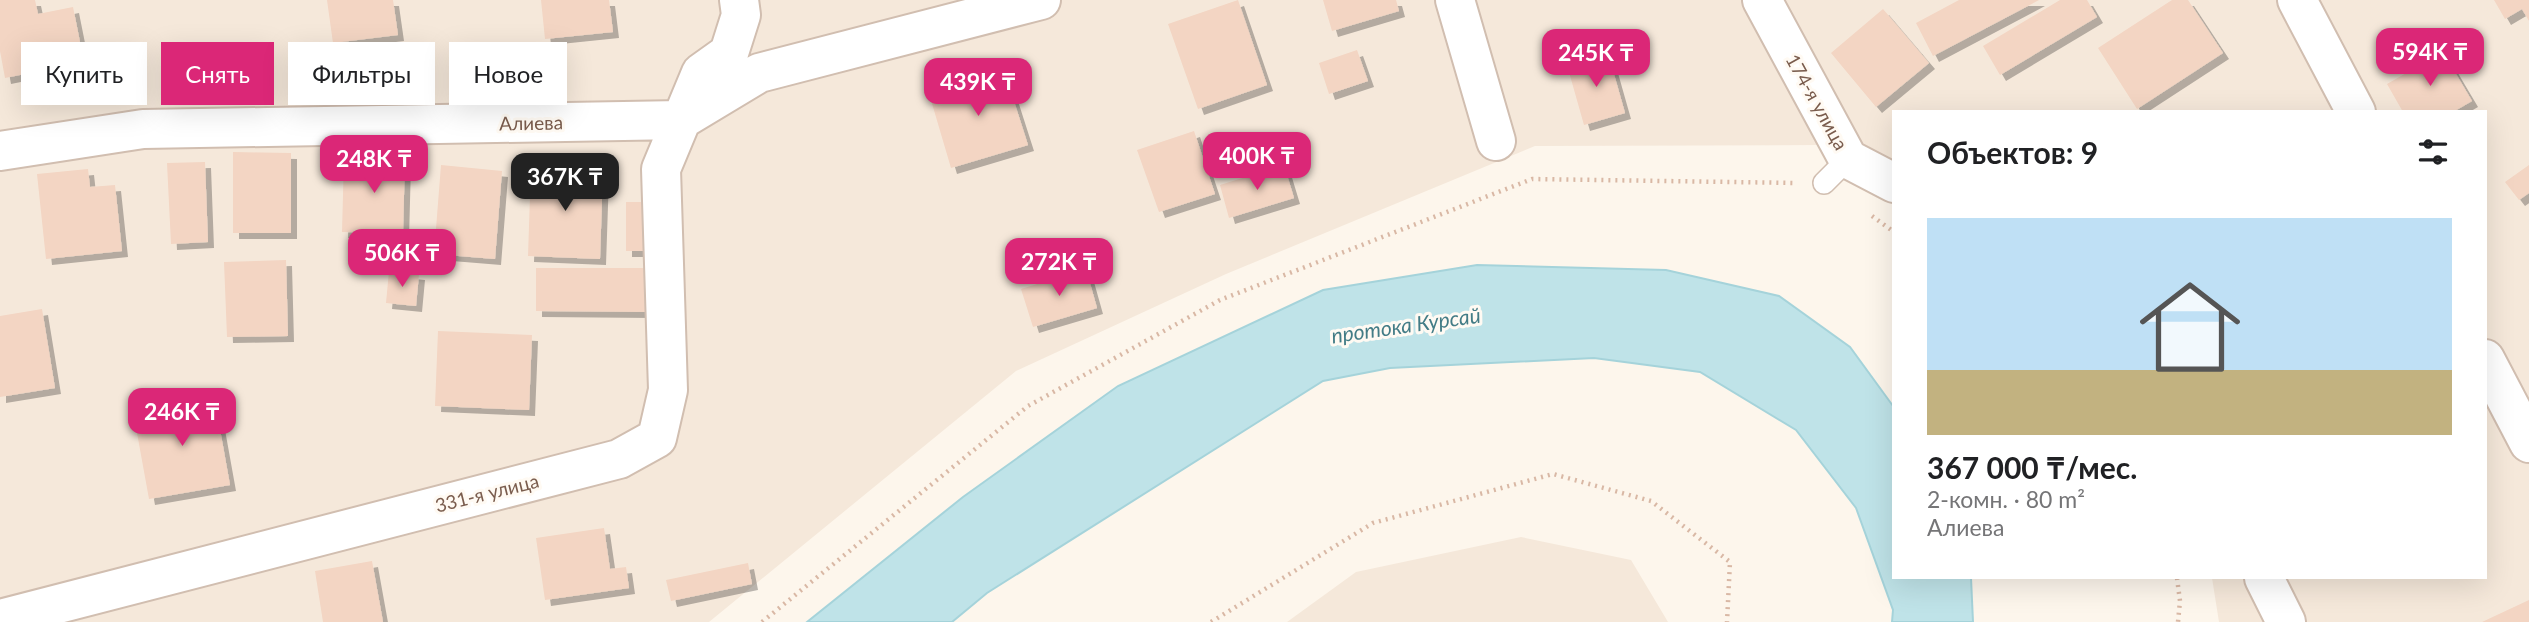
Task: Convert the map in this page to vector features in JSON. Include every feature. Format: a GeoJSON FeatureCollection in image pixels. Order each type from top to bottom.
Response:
{"type":"FeatureCollection","features":[{"type":"Feature","properties":{"kind":"street","name":"331-я улица"},"geometry":{"type":"LineString","coordinates":[[0,619],[619,459],[657,438],[668,390],[661,169],[701,74],[729,53],[741,15],[739,0]]}},
{"type":"Feature","properties":{"kind":"street"},"geometry":{"type":"LineString","coordinates":[[681,120],[759,73],[1041,0]]}},
{"type":"Feature","properties":{"kind":"street"},"geometry":{"type":"LineString","coordinates":[[1455,0],[1496,141]]}},
{"type":"Feature","properties":{"kind":"street","name":"174-я улица"},"geometry":{"type":"LineString","coordinates":[[1762,0],[1836,171],[1892,183]]}},
{"type":"Feature","properties":{"kind":"street"},"geometry":{"type":"LineString","coordinates":[[2297,0],[2355,110]]}},
{"type":"Feature","properties":{"kind":"street","name":"Алиева"},"geometry":{"type":"LineString","coordinates":[[0,150],[143,129],[681,120]]}},
{"type":"Feature","properties":{"kind":"street"},"geometry":{"type":"LineString","coordinates":[[2487,363],[2529,443]]}},
{"type":"Feature","properties":{"kind":"street"},"geometry":{"type":"LineString","coordinates":[[2264,579],[2286,622]]}},
{"type":"Feature","properties":{"kind":"path"},"geometry":{"type":"LineString","coordinates":[[762,622],[1028,406],[1220,300],[1532,179],[1836,171],[1892,230]]}},
{"type":"Feature","properties":{"kind":"path"},"geometry":{"type":"LineString","coordinates":[[1211,622],[1373,523],[1553,474],[1651,501],[1730,562],[1727,622]]}},
{"type":"Feature","properties":{"kind":"path"},"geometry":{"type":"LineString","coordinates":[[2177,579],[2180,601],[2178,622]]}},
{"type":"Feature","properties":{"kind":"shaded area"},"geometry":{"type":"Polygon","coordinates":[[[0,0],[2529,0],[2529,622],[2219,622],[2212,579],[2487,579],[2487,110],[1892,110],[1892,199],[1818,145],[1535,146],[1226,274],[1016,371],[709,622],[0,622],[0,0]]]}},
{"type":"Feature","properties":{"kind":"shaded area"},"geometry":{"type":"Polygon","coordinates":[[[1521,537],[1631,560],[1668,622],[1287,622],[1356,572],[1521,537]]]}},
{"type":"Feature","properties":{"kind":"water","name":"протока Курсай"},"geometry":{"type":"Polygon","coordinates":[[[1477,265],[1666,270],[1779,296],[1850,347],[1892,405],[1892,579],[1971,579],[1973,622],[1892,622],[1893,610],[1856,508],[1796,430],[1700,372],[1594,358],[1390,368],[1323,381],[987,593],[952,622],[807,622],[963,497],[1118,386],[1323,290],[1477,265]]]}},
{"type":"Feature","properties":{"kind":"building"},"geometry":{"type":"Polygon","coordinates":[[[0,0],[35,0],[38,14],[73,7],[80,42],[21,42],[21,75],[5,78],[0,51],[0,0]]]}},
{"type":"Feature","properties":{"kind":"building"},"geometry":{"type":"Polygon","coordinates":[[[327,0],[393,0],[398,35],[333,42],[327,0]]]}},
{"type":"Feature","properties":{"kind":"building"},"geometry":{"type":"Polygon","coordinates":[[[541,0],[609,0],[613,32],[545,39],[541,0]]]}},
{"type":"Feature","properties":{"kind":"building"},"geometry":{"type":"Polygon","coordinates":[[[1238,0],[1267,85],[1198,109],[1168,24],[1238,0]]]}},
{"type":"Feature","properties":{"kind":"building"},"geometry":{"type":"Polygon","coordinates":[[[1323,0],[1396,0],[1399,11],[1332,31],[1323,0]]]}},
{"type":"Feature","properties":{"kind":"building"},"geometry":{"type":"Polygon","coordinates":[[[1959,0],[2039,0],[1933,56],[1916,23],[1959,0]]]}},
{"type":"Feature","properties":{"kind":"building"},"geometry":{"type":"Polygon","coordinates":[[[2060,0],[2087,0],[2097,17],[2000,75],[1983,46],[2060,0]]]}},
{"type":"Feature","properties":{"kind":"building"},"geometry":{"type":"Polygon","coordinates":[[[2172,0],[2188,0],[2223,53],[2137,109],[2098,48],[2172,0]]]}},
{"type":"Feature","properties":{"kind":"building"},"geometry":{"type":"Polygon","coordinates":[[[2494,0],[2529,0],[2529,21],[2522,9],[2505,19],[2494,0]]]}},
{"type":"Feature","properties":{"kind":"building"},"geometry":{"type":"Polygon","coordinates":[[[1883,9],[1929,63],[1876,107],[1831,53],[1883,9]]]}},
{"type":"Feature","properties":{"kind":"building"},"geometry":{"type":"Polygon","coordinates":[[[1357,50],[1368,81],[1329,94],[1319,63],[1357,50]]]}},
{"type":"Feature","properties":{"kind":"building"},"geometry":{"type":"Polygon","coordinates":[[[2443,52],[2472,101],[2456,110],[2402,110],[2387,84],[2443,52]]]}},
{"type":"Feature","properties":{"kind":"building"},"geometry":{"type":"Polygon","coordinates":[[[1608,53],[1625,113],[1584,125],[1567,65],[1608,53]]]}},
{"type":"Feature","properties":{"kind":"building"},"geometry":{"type":"Polygon","coordinates":[[[1003,67],[1028,145],[951,168],[928,90],[1003,67]]]}},
{"type":"Feature","properties":{"kind":"building"},"geometry":{"type":"Polygon","coordinates":[[[1194,131],[1215,194],[1159,212],[1137,150],[1194,131]]]}},
{"type":"Feature","properties":{"kind":"building"},"geometry":{"type":"Polygon","coordinates":[[[233,152],[291,153],[291,233],[233,233],[233,152]]]}},
{"type":"Feature","properties":{"kind":"building"},"geometry":{"type":"Polygon","coordinates":[[[344,157],[405,158],[403,233],[342,232],[344,157]]]}},
{"type":"Feature","properties":{"kind":"building"},"geometry":{"type":"Polygon","coordinates":[[[205,162],[208,242],[171,244],[167,163],[205,162]]]}},
{"type":"Feature","properties":{"kind":"building"},"geometry":{"type":"Polygon","coordinates":[[[441,165],[502,171],[495,259],[434,254],[441,165]]]}},
{"type":"Feature","properties":{"kind":"building"},"geometry":{"type":"Polygon","coordinates":[[[1284,165],[1294,198],[1229,218],[1220,185],[1284,165]]]}},
{"type":"Feature","properties":{"kind":"building"},"geometry":{"type":"Polygon","coordinates":[[[2529,165],[2529,193],[2519,200],[2505,182],[2529,165]]]}},
{"type":"Feature","properties":{"kind":"building"},"geometry":{"type":"Polygon","coordinates":[[[531,166],[603,170],[600,259],[528,256],[531,166]]]}},
{"type":"Feature","properties":{"kind":"building"},"geometry":{"type":"Polygon","coordinates":[[[88,169],[90,187],[115,185],[122,251],[46,259],[37,174],[88,169]]]}},
{"type":"Feature","properties":{"kind":"building"},"geometry":{"type":"Polygon","coordinates":[[[626,202],[645,202],[646,251],[626,251],[626,202]]]}},
{"type":"Feature","properties":{"kind":"building"},"geometry":{"type":"Polygon","coordinates":[[[286,260],[288,336],[227,337],[224,262],[286,260]]]}},
{"type":"Feature","properties":{"kind":"building"},"geometry":{"type":"Polygon","coordinates":[[[536,268],[647,268],[647,312],[536,311],[536,268]]]}},
{"type":"Feature","properties":{"kind":"building"},"geometry":{"type":"Polygon","coordinates":[[[1086,269],[1097,308],[1033,327],[1021,289],[1086,269]]]}},
{"type":"Feature","properties":{"kind":"building"},"geometry":{"type":"Polygon","coordinates":[[[389,271],[419,274],[416,306],[386,303],[389,271]]]}},
{"type":"Feature","properties":{"kind":"building"},"geometry":{"type":"Polygon","coordinates":[[[42,309],[55,388],[0,397],[0,316],[42,309]]]}},
{"type":"Feature","properties":{"kind":"building"},"geometry":{"type":"Polygon","coordinates":[[[438,331],[532,335],[529,410],[435,406],[438,331]]]}},
{"type":"Feature","properties":{"kind":"building"},"geometry":{"type":"Polygon","coordinates":[[[214,396],[230,485],[149,499],[133,411],[214,396]]]}},
{"type":"Feature","properties":{"kind":"building"},"geometry":{"type":"Polygon","coordinates":[[[604,528],[610,569],[626,567],[629,588],[545,600],[536,538],[604,528]]]}},
{"type":"Feature","properties":{"kind":"building"},"geometry":{"type":"Polygon","coordinates":[[[372,561],[383,622],[323,622],[315,571],[372,561]]]}},
{"type":"Feature","properties":{"kind":"building"},"geometry":{"type":"Polygon","coordinates":[[[748,563],[752,584],[671,601],[666,580],[748,563]]]}},
{"type":"Feature","properties":{"kind":"building"},"geometry":{"type":"Polygon","coordinates":[[[2529,600],[2529,622],[2482,622],[2529,600]]]}}]}
